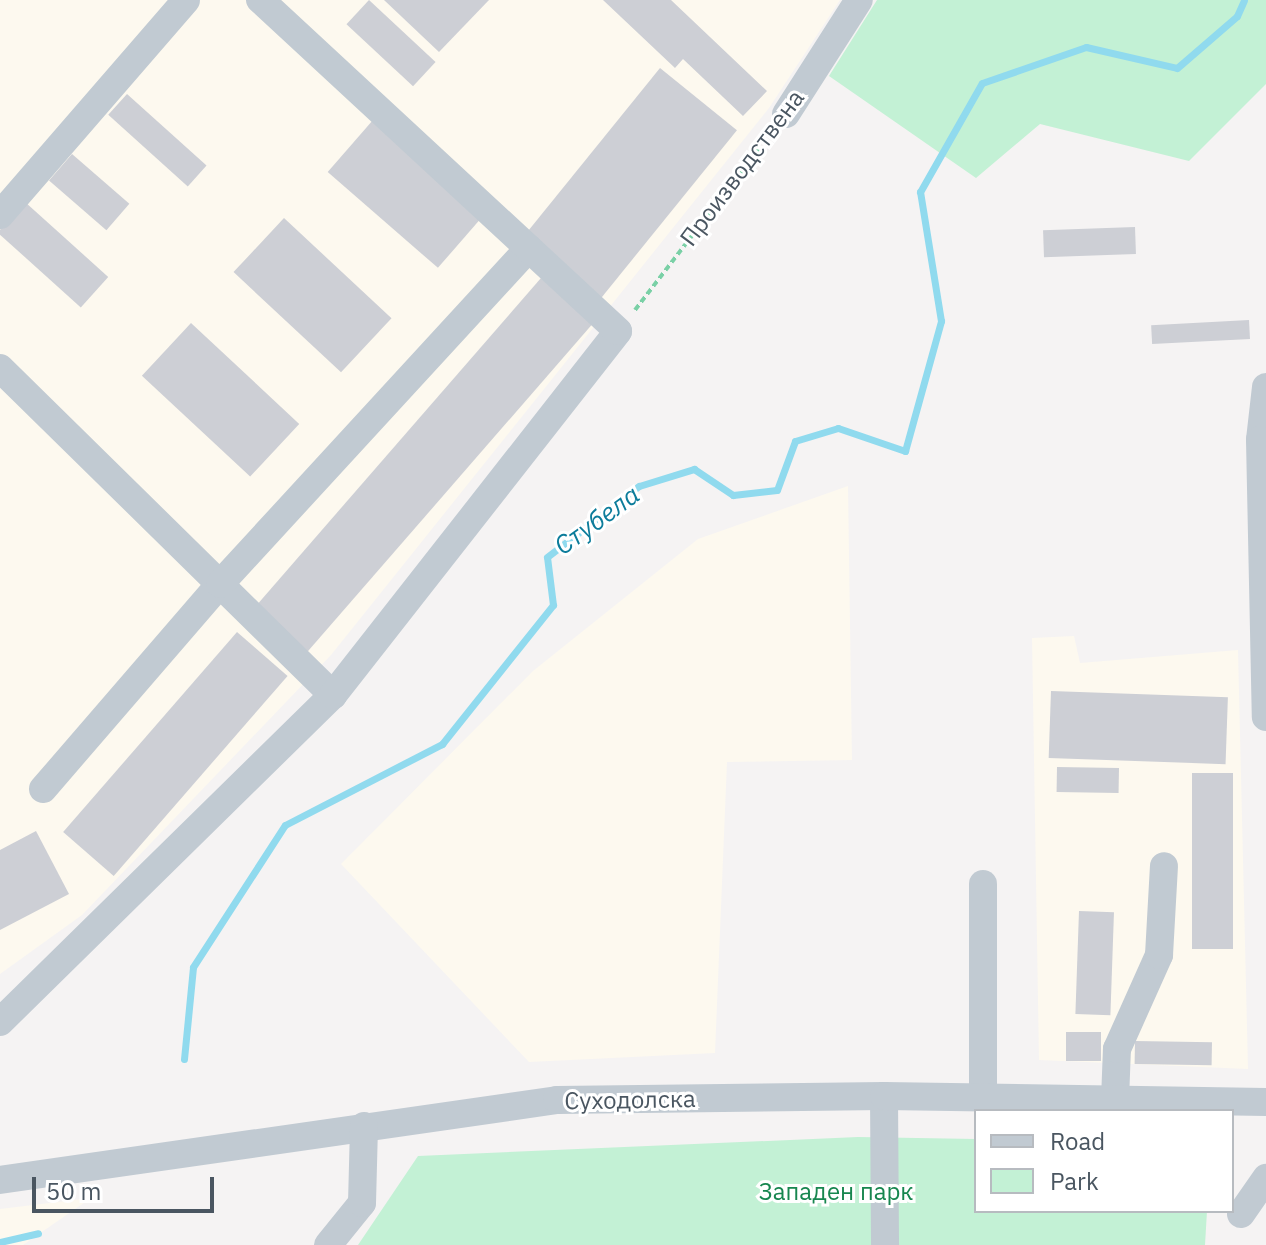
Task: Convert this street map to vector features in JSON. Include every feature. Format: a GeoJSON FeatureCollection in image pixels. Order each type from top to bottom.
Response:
{"type":"FeatureCollection","features":[{"type":"Feature","properties":{"kind":"street"},"geometry":{"type":"LineString","coordinates":[[0,215],[186,0]]}},
{"type":"Feature","properties":{"kind":"street"},"geometry":{"type":"LineString","coordinates":[[0,1022],[333,695],[618,331],[260,0]]}},
{"type":"Feature","properties":{"kind":"street","name":"Производствена"},"geometry":{"type":"LineString","coordinates":[[786,114],[859,0]]}},
{"type":"Feature","properties":{"kind":"street"},"geometry":{"type":"LineString","coordinates":[[43,789],[220,584],[529,248]]}},
{"type":"Feature","properties":{"kind":"street"},"geometry":{"type":"LineString","coordinates":[[0,368],[333,695]]}},
{"type":"Feature","properties":{"kind":"street"},"geometry":{"type":"LineString","coordinates":[[1266,387],[1260,440],[1266,717]]}},
{"type":"Feature","properties":{"kind":"street"},"geometry":{"type":"LineString","coordinates":[[1115,1100],[1117,1049],[1159,955],[1164,866]]}},
{"type":"Feature","properties":{"kind":"street"},"geometry":{"type":"LineString","coordinates":[[983,884],[983,1097]]}},
{"type":"Feature","properties":{"kind":"street"},"geometry":{"type":"LineString","coordinates":[[884,1096],[885,1245]]}},
{"type":"Feature","properties":{"kind":"street","name":"Суходолска"},"geometry":{"type":"LineString","coordinates":[[0,1180],[557,1100],[884,1096],[1266,1102]]}},
{"type":"Feature","properties":{"kind":"street"},"geometry":{"type":"LineString","coordinates":[[328,1245],[362,1203],[364,1126]]}},
{"type":"Feature","properties":{"kind":"street"},"geometry":{"type":"LineString","coordinates":[[1241,1214],[1266,1178]]}},
{"type":"Feature","properties":{"kind":"path","name":"Производствена"},"geometry":{"type":"LineString","coordinates":[[618,331],[786,114]]}},
{"type":"Feature","properties":{"kind":"shaded area"},"geometry":{"type":"Polygon","coordinates":[[[0,0],[840,0],[769,108],[331,655],[82,915],[0,974],[0,0]]]}},
{"type":"Feature","properties":{"kind":"shaded area"},"geometry":{"type":"Polygon","coordinates":[[[848,486],[852,760],[727,762],[715,1053],[529,1062],[341,864],[533,671],[698,539],[848,486]]]}},
{"type":"Feature","properties":{"kind":"shaded area"},"geometry":{"type":"Polygon","coordinates":[[[1074,636],[1080,663],[1238,650],[1248,1069],[1039,1060],[1032,638],[1074,636]]]}},
{"type":"Feature","properties":{"kind":"shaded area"},"geometry":{"type":"Polygon","coordinates":[[[91,1198],[23,1245],[0,1245],[0,1209],[91,1198]]]}},
{"type":"Feature","properties":{"kind":"green space"},"geometry":{"type":"Polygon","coordinates":[[[877,0],[1266,0],[1266,84],[1189,161],[1040,124],[976,178],[829,76],[877,0]]]}},
{"type":"Feature","properties":{"kind":"green space","name":"Западен парк"},"geometry":{"type":"Polygon","coordinates":[[[858,1137],[974,1139],[974,1213],[1207,1213],[1205,1245],[358,1245],[418,1156],[858,1137]]]}},
{"type":"Feature","properties":{"kind":"building"},"geometry":{"type":"Polygon","coordinates":[[[369,0],[436,62],[413,86],[346,24],[369,0]]]}},
{"type":"Feature","properties":{"kind":"building"},"geometry":{"type":"Polygon","coordinates":[[[384,0],[489,0],[439,52],[384,0]]]}},
{"type":"Feature","properties":{"kind":"building"},"geometry":{"type":"Polygon","coordinates":[[[603,0],[671,0],[767,91],[743,116],[683,59],[675,68],[603,0]]]}},
{"type":"Feature","properties":{"kind":"building"},"geometry":{"type":"Polygon","coordinates":[[[660,68],[737,130],[600,299],[523,237],[660,68]]]}},
{"type":"Feature","properties":{"kind":"building"},"geometry":{"type":"Polygon","coordinates":[[[127,94],[207,166],[188,186],[108,115],[127,94]]]}},
{"type":"Feature","properties":{"kind":"building"},"geometry":{"type":"Polygon","coordinates":[[[373,120],[483,216],[438,268],[328,172],[373,120]]]}},
{"type":"Feature","properties":{"kind":"building"},"geometry":{"type":"Polygon","coordinates":[[[72,154],[129,204],[106,230],[49,180],[72,154]]]}},
{"type":"Feature","properties":{"kind":"building"},"geometry":{"type":"Polygon","coordinates":[[[25,202],[108,277],[81,307],[0,235],[0,230],[25,202]]]}},
{"type":"Feature","properties":{"kind":"building"},"geometry":{"type":"Polygon","coordinates":[[[284,218],[392,318],[341,372],[234,272],[284,218]]]}},
{"type":"Feature","properties":{"kind":"building"},"geometry":{"type":"Polygon","coordinates":[[[1135,227],[1136,254],[1044,257],[1043,230],[1135,227]]]}},
{"type":"Feature","properties":{"kind":"building"},"geometry":{"type":"Polygon","coordinates":[[[541,278],[593,323],[306,654],[254,609],[541,278]]]}},
{"type":"Feature","properties":{"kind":"building"},"geometry":{"type":"Polygon","coordinates":[[[1249,320],[1250,339],[1152,344],[1151,325],[1249,320]]]}},
{"type":"Feature","properties":{"kind":"building"},"geometry":{"type":"Polygon","coordinates":[[[191,323],[299,424],[250,477],[142,376],[191,323]]]}},
{"type":"Feature","properties":{"kind":"building"},"geometry":{"type":"Polygon","coordinates":[[[237,632],[288,676],[114,876],[63,832],[237,632]]]}},
{"type":"Feature","properties":{"kind":"building"},"geometry":{"type":"Polygon","coordinates":[[[1051,691],[1228,697],[1226,764],[1049,758],[1051,691]]]}},
{"type":"Feature","properties":{"kind":"building"},"geometry":{"type":"Polygon","coordinates":[[[1057,767],[1119,768],[1119,793],[1057,792],[1057,767]]]}},
{"type":"Feature","properties":{"kind":"building"},"geometry":{"type":"Polygon","coordinates":[[[1192,773],[1233,773],[1233,949],[1192,949],[1192,773]]]}},
{"type":"Feature","properties":{"kind":"building"},"geometry":{"type":"Polygon","coordinates":[[[36,831],[69,894],[0,930],[0,850],[36,831]]]}},
{"type":"Feature","properties":{"kind":"building"},"geometry":{"type":"Polygon","coordinates":[[[1079,911],[1114,912],[1110,1015],[1075,1014],[1079,911]]]}},
{"type":"Feature","properties":{"kind":"building"},"geometry":{"type":"Polygon","coordinates":[[[1066,1032],[1101,1032],[1101,1061],[1066,1061],[1066,1032]]]}},
{"type":"Feature","properties":{"kind":"building"},"geometry":{"type":"Polygon","coordinates":[[[1135,1041],[1212,1042],[1212,1065],[1135,1064],[1135,1041]]]}},
{"type":"Feature","properties":{"kind":"waterway","name":"Стубела"},"geometry":{"type":"LineString","coordinates":[[184,1059],[193,967],[285,825],[442,744],[553,605],[547,557],[639,486],[694,469],[733,495],[777,490],[795,441],[838,428],[905,451],[941,321],[920,192],[982,83],[1086,47],[1177,68],[1237,16],[1244,0]]}},
{"type":"Feature","properties":{"kind":"waterway","name":"Стубела"},"geometry":{"type":"LineString","coordinates":[[0,1242],[38,1233]]}}]}
